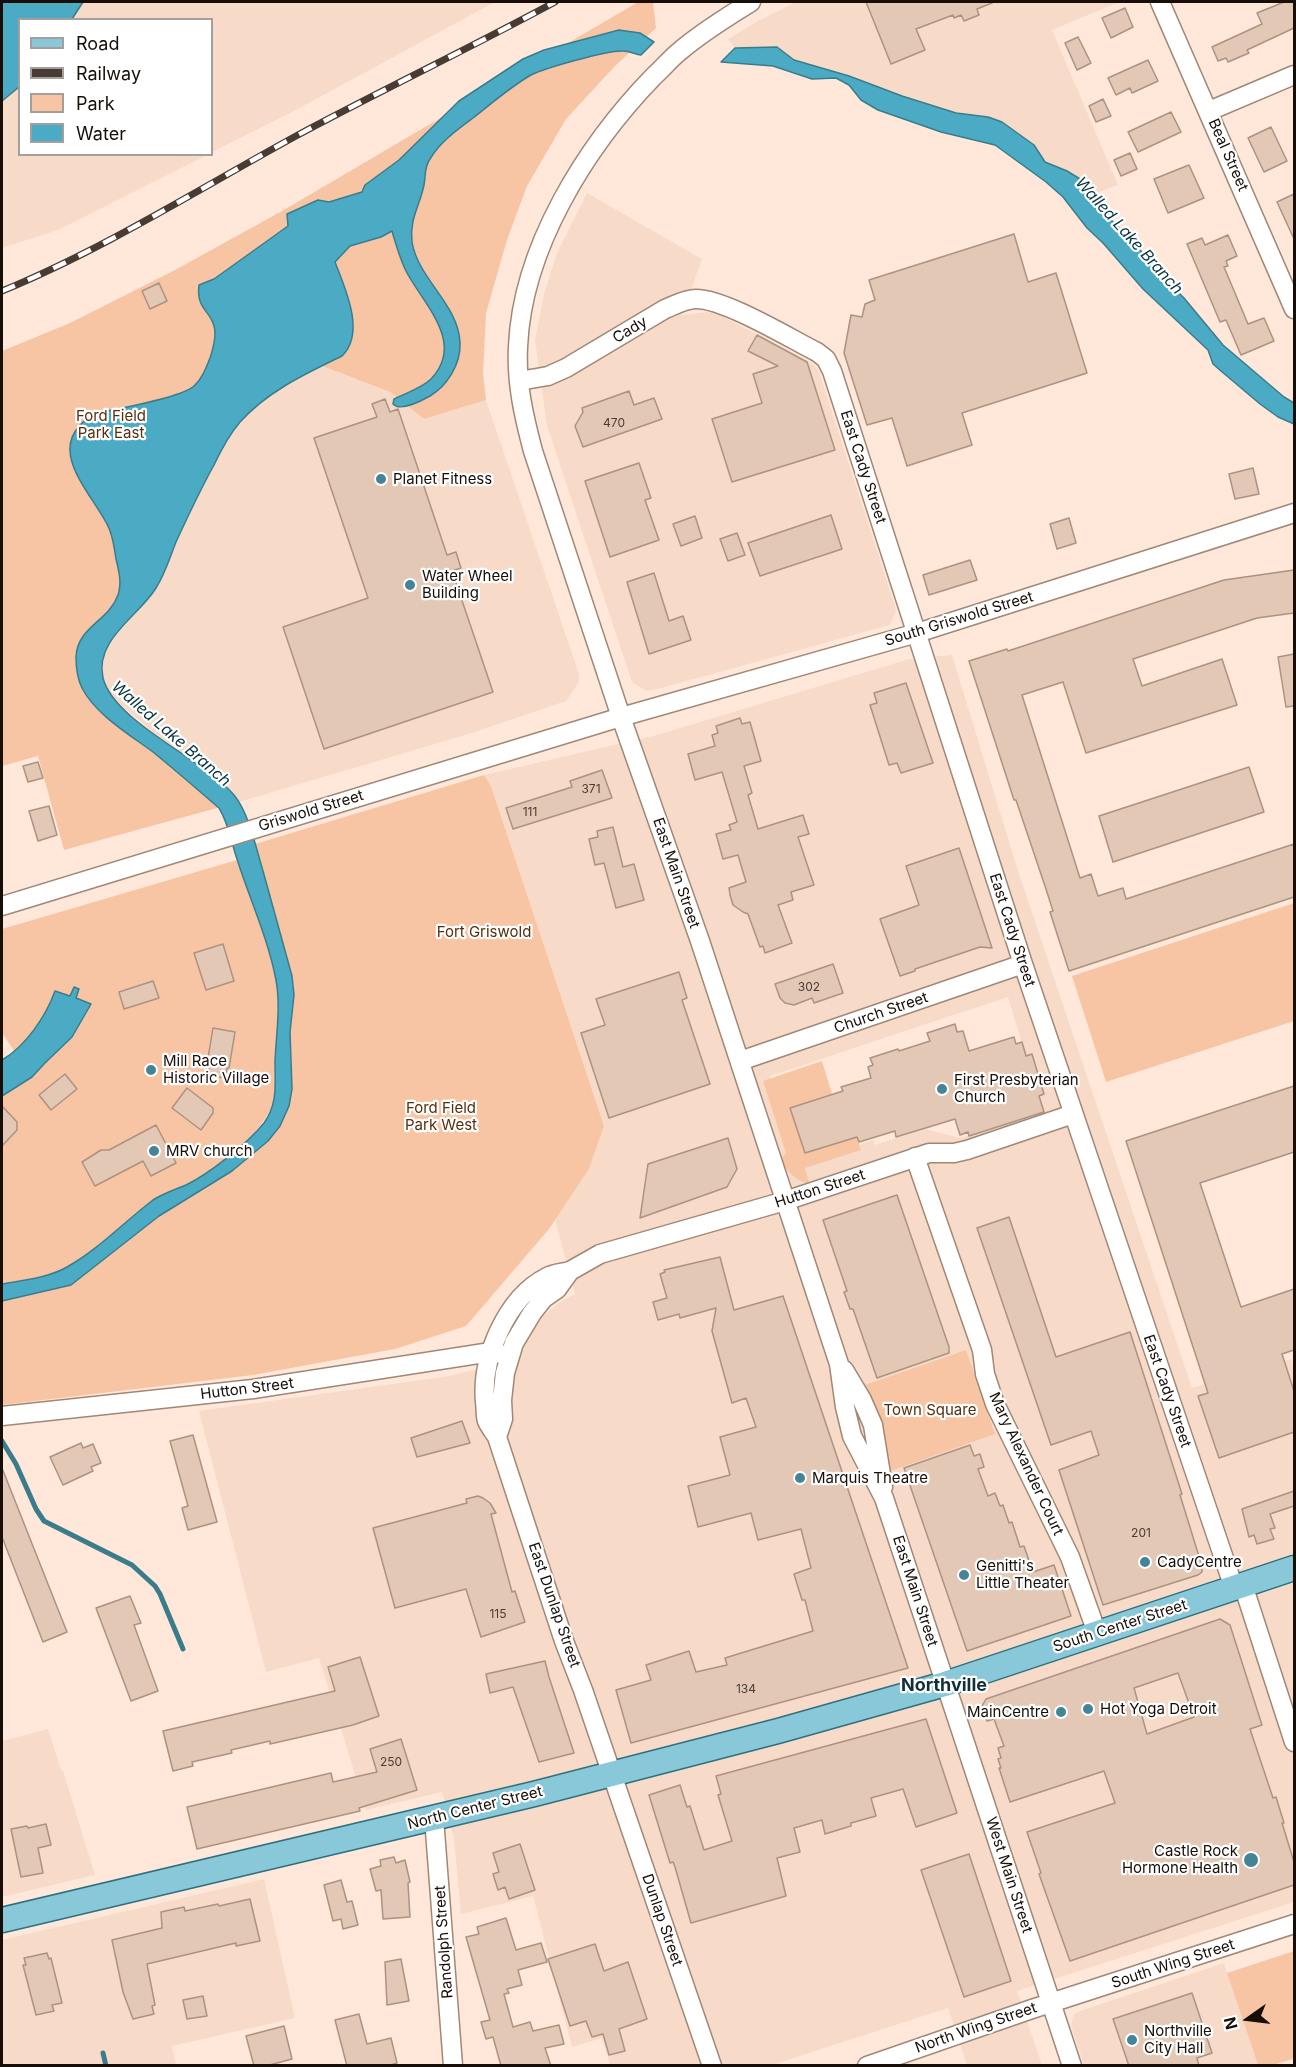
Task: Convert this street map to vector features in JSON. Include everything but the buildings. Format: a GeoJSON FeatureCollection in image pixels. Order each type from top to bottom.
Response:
{"type":"FeatureCollection","features":[{"type":"Feature","properties":{"kind":"main road","name":"South Center Street"},"geometry":{"type":"LineString","coordinates":[[945,1684],[1294,1568]]}},
{"type":"Feature","properties":{"kind":"main road","name":"North Center Street"},"geometry":{"type":"LineString","coordinates":[[2,1920],[612,1774],[778,1731],[945,1684]]}},
{"type":"Feature","properties":{"kind":"street","name":"East Main Street"},"geometry":{"type":"LineString","coordinates":[[751,2],[679,51],[636,94],[586,160],[543,240],[530,274],[520,326],[519,381],[523,413],[533,451],[621,717],[740,1061],[839,1364],[862,1400],[873,1425],[884,1498],[945,1684]]}},
{"type":"Feature","properties":{"kind":"street","name":"Beal Street"},"geometry":{"type":"LineString","coordinates":[[1160,2],[1294,309]]}},
{"type":"Feature","properties":{"kind":"street"},"geometry":{"type":"LineString","coordinates":[[1209,111],[1294,75]]}},
{"type":"Feature","properties":{"kind":"street","name":"Cady"},"geometry":{"type":"LineString","coordinates":[[519,381],[548,376],[566,368],[677,303],[697,299],[706,300],[744,314]]}},
{"type":"Feature","properties":{"kind":"street","name":"East Cady Street"},"geometry":{"type":"LineString","coordinates":[[744,314],[817,352],[826,359],[829,365],[1073,1114],[1294,1742]]}},
{"type":"Feature","properties":{"kind":"street","name":"South Griswold Street"},"geometry":{"type":"LineString","coordinates":[[621,717],[917,633],[1294,513]]}},
{"type":"Feature","properties":{"kind":"street","name":"Griswold Street"},"geometry":{"type":"LineString","coordinates":[[2,906],[621,717]]}},
{"type":"Feature","properties":{"kind":"street","name":"Church Street"},"geometry":{"type":"LineString","coordinates":[[740,1061],[1023,964]]}},
{"type":"Feature","properties":{"kind":"street","name":"Hutton Street"},"geometry":{"type":"LineString","coordinates":[[491,1352],[509,1314],[525,1294],[549,1275],[570,1271],[600,1254],[785,1201],[929,1153],[954,1153],[967,1150],[1073,1114]]}},
{"type":"Feature","properties":{"kind":"street","name":"Mary Alexander Court"},"geometry":{"type":"LineString","coordinates":[[915,1157],[980,1343],[985,1374],[995,1404],[1070,1557],[1097,1634]]}},
{"type":"Feature","properties":{"kind":"street","name":"Hutton Street"},"geometry":{"type":"LineString","coordinates":[[2,1416],[243,1390],[491,1352],[509,1355],[518,1334],[532,1313],[570,1271]]}},
{"type":"Feature","properties":{"kind":"street","name":"East Dunlap Street"},"geometry":{"type":"LineString","coordinates":[[491,1352],[485,1374],[487,1420],[496,1437],[564,1641],[612,1774]]}},
{"type":"Feature","properties":{"kind":"street"},"geometry":{"type":"LineString","coordinates":[[496,1437],[502,1419],[503,1391],[509,1355]]}},
{"type":"Feature","properties":{"kind":"street","name":"West Main Street"},"geometry":{"type":"LineString","coordinates":[[945,1684],[968,1747],[1072,2066]]}},
{"type":"Feature","properties":{"kind":"street","name":"Dunlap Street"},"geometry":{"type":"LineString","coordinates":[[612,1774],[712,2066]]}},
{"type":"Feature","properties":{"kind":"street","name":"Randolph Street"},"geometry":{"type":"LineString","coordinates":[[434,1818],[453,2066]]}},
{"type":"Feature","properties":{"kind":"street","name":"South Wing Street"},"geometry":{"type":"LineString","coordinates":[[1052,2003],[1294,1924]]}},
{"type":"Feature","properties":{"kind":"street","name":"North Wing Street"},"geometry":{"type":"LineString","coordinates":[[867,2066],[1052,2003]]}},
{"type":"Feature","properties":{"kind":"shaded area"},"geometry":{"type":"Polygon","coordinates":[[[2,2],[495,2],[292,112],[213,152],[213,18],[18,18],[18,156],[205,156],[58,230],[2,248],[2,2]]]}},
{"type":"Feature","properties":{"kind":"shaded area"},"geometry":{"type":"Polygon","coordinates":[[[796,2],[1119,2],[1052,30],[1118,185],[1096,193],[1090,185],[1067,171],[1045,162],[1034,145],[1002,122],[988,117],[956,113],[849,76],[794,60],[777,47],[735,48],[728,39],[796,2]]]}},
{"type":"Feature","properties":{"kind":"shaded area"},"geometry":{"type":"Polygon","coordinates":[[[587,193],[702,259],[682,315],[707,312],[720,315],[812,363],[819,372],[895,606],[896,611],[890,625],[654,690],[646,691],[632,682],[547,426],[535,340],[544,294],[557,253],[587,193]]]}},
{"type":"Feature","properties":{"kind":"shaded area"},"geometry":{"type":"Polygon","coordinates":[[[321,366],[390,392],[424,419],[486,400],[579,674],[579,682],[566,701],[472,733],[239,802],[233,793],[219,781],[163,740],[122,706],[109,692],[103,678],[102,663],[108,645],[155,591],[197,495],[238,424],[286,384],[321,366]]]}},
{"type":"Feature","properties":{"kind":"shaded area"},"geometry":{"type":"Polygon","coordinates":[[[952,655],[1018,871],[1192,1388],[1291,1359],[1294,1368],[1294,1902],[1017,1991],[1042,2065],[967,2065],[948,2008],[772,2065],[610,2065],[602,2038],[572,2047],[533,1896],[461,1914],[454,1840],[442,1792],[366,1810],[319,1658],[266,1672],[199,1411],[449,1376],[519,1359],[526,1341],[541,1318],[560,1302],[575,1294],[555,1220],[589,1169],[604,1126],[491,786],[484,775],[657,735],[909,659],[952,655]],[[1008,997],[770,1076],[800,1166],[873,1140],[875,1145],[925,1129],[960,1138],[1044,1112],[1039,1096],[1044,1094],[1032,1054],[1026,1056],[1008,997]],[[1187,1518],[1088,1557],[1103,1605],[1202,1572],[1187,1518]]]}},
{"type":"Feature","properties":{"kind":"shaded area"},"geometry":{"type":"Polygon","coordinates":[[[48,1729],[95,1875],[2,1897],[2,1741],[48,1729]]]}},
{"type":"Feature","properties":{"kind":"shaded area"},"geometry":{"type":"Polygon","coordinates":[[[264,1879],[295,2018],[172,2046],[176,2065],[2,2065],[2,1940],[264,1879]]]}},
{"type":"Feature","properties":{"kind":"shaded area"},"geometry":{"type":"Polygon","coordinates":[[[1224,1963],[1258,2065],[1084,2065],[1071,2026],[1073,2015],[1077,2012],[1224,1963]]]}},
{"type":"Feature","properties":{"kind":"green space","name":"Ford Field Park East"},"geometry":{"type":"Polygon","coordinates":[[[638,2],[653,2],[656,28],[615,66],[566,119],[527,186],[507,240],[486,313],[483,373],[486,400],[424,419],[390,392],[322,366],[278,390],[258,405],[229,438],[189,513],[159,583],[119,629],[105,652],[102,664],[103,678],[111,695],[125,711],[208,772],[239,802],[64,850],[38,756],[2,766],[2,351],[70,323],[175,270],[282,211],[638,2]]]}},
{"type":"Feature","properties":{"kind":"green space","name":"Ford Field Park West"},"geometry":{"type":"Polygon","coordinates":[[[484,775],[491,786],[604,1126],[589,1169],[549,1229],[466,1326],[395,1349],[253,1375],[2,1405],[2,1301],[71,1285],[159,1216],[232,1171],[292,1089],[290,1032],[294,995],[292,975],[255,844],[484,775]]]}},
{"type":"Feature","properties":{"kind":"green space","name":"Mill Race Historic Village"},"geometry":{"type":"Polygon","coordinates":[[[237,860],[264,930],[277,984],[275,1099],[269,1112],[251,1136],[226,1159],[188,1184],[155,1199],[72,1265],[49,1274],[2,1284],[2,1096],[32,1077],[2,1033],[2,929],[237,860]]]}},
{"type":"Feature","properties":{"kind":"green space"},"geometry":{"type":"Polygon","coordinates":[[[1294,903],[1294,1021],[1106,1082],[1072,976],[1294,903]]]}},
{"type":"Feature","properties":{"kind":"green space"},"geometry":{"type":"Polygon","coordinates":[[[822,1061],[832,1094],[790,1108],[805,1153],[857,1137],[861,1150],[805,1168],[809,1183],[805,1183],[783,1165],[782,1158],[786,1153],[763,1081],[822,1061]]]}},
{"type":"Feature","properties":{"kind":"green space","name":"Town Square"},"geometry":{"type":"Polygon","coordinates":[[[966,1350],[995,1434],[888,1472],[859,1387],[966,1350]]]}},
{"type":"Feature","properties":{"kind":"green space"},"geometry":{"type":"Polygon","coordinates":[[[1294,1951],[1294,2061],[1293,2059],[1273,2065],[1258,2065],[1227,1973],[1294,1951]]]}},
{"type":"Feature","properties":{"kind":"water"},"geometry":{"type":"Polygon","coordinates":[[[2,2],[83,2],[73,18],[18,18],[18,88],[2,101],[2,2]]]}},
{"type":"Feature","properties":{"kind":"water"},"geometry":{"type":"Polygon","coordinates":[[[619,30],[640,33],[654,42],[641,55],[628,51],[604,53],[531,75],[508,90],[449,137],[428,162],[411,234],[422,268],[446,304],[458,329],[460,351],[452,374],[430,396],[405,406],[400,407],[393,404],[394,399],[419,388],[431,379],[441,365],[444,351],[443,337],[431,310],[406,271],[392,231],[381,237],[350,246],[335,262],[351,310],[353,323],[349,346],[342,356],[275,392],[251,411],[236,427],[222,448],[199,493],[159,583],[111,640],[105,652],[102,664],[103,678],[111,694],[124,710],[220,782],[234,795],[244,811],[255,842],[292,976],[294,995],[290,1032],[292,1089],[289,1106],[280,1126],[268,1141],[232,1171],[159,1216],[71,1285],[2,1301],[2,1284],[60,1271],[101,1244],[153,1200],[186,1185],[217,1166],[264,1123],[272,1109],[275,1094],[278,1011],[273,964],[222,814],[219,808],[170,766],[95,707],[79,680],[76,661],[78,647],[87,631],[114,604],[120,582],[109,528],[73,466],[70,452],[72,438],[80,425],[96,413],[163,399],[187,390],[197,383],[210,358],[215,334],[212,321],[201,304],[199,285],[214,279],[288,226],[287,214],[318,200],[329,202],[362,192],[365,185],[399,160],[459,101],[523,59],[544,50],[619,30]]]}},
{"type":"Feature","properties":{"kind":"water"},"geometry":{"type":"Polygon","coordinates":[[[777,47],[794,60],[849,76],[902,96],[956,113],[988,117],[1002,122],[1034,145],[1045,162],[1067,171],[1090,185],[1101,199],[1111,220],[1184,298],[1223,345],[1294,403],[1294,424],[1278,417],[1260,404],[1213,364],[1208,350],[1143,289],[1087,228],[1063,197],[995,145],[941,132],[878,110],[861,100],[849,85],[836,78],[812,79],[773,66],[721,62],[735,48],[777,47]]]}},
{"type":"Feature","properties":{"kind":"water"},"geometry":{"type":"Polygon","coordinates":[[[74,987],[79,989],[76,998],[91,1004],[72,1037],[32,1077],[2,1096],[2,1060],[19,1047],[34,1030],[55,991],[70,996],[74,987]]]}},
{"type":"Feature","properties":{"kind":"waterway"},"geometry":{"type":"LineString","coordinates":[[2,1441],[44,1521],[132,1565],[155,1586],[183,1649]]}},
{"type":"Feature","properties":{"kind":"waterway"},"geometry":{"type":"LineString","coordinates":[[103,2053],[106,2066]]}},
{"type":"Feature","properties":{"kind":"railway"},"geometry":{"type":"LineString","coordinates":[[2,291],[77,257],[296,136],[555,2]]}},
{"type":"Feature","properties":{"kind":"place","name":"Planet Fitness"},"geometry":{"type":"Point","coordinates":[381,479]}},
{"type":"Feature","properties":{"kind":"place","name":"Water Wheel Building"},"geometry":{"type":"Point","coordinates":[410,585]}},
{"type":"Feature","properties":{"kind":"place","name":"Mill Race Historic Village"},"geometry":{"type":"Point","coordinates":[151,1070]}},
{"type":"Feature","properties":{"kind":"place","name":"First Presbyterian Church"},"geometry":{"type":"Point","coordinates":[942,1089]}},
{"type":"Feature","properties":{"kind":"place","name":"MRV church"},"geometry":{"type":"Point","coordinates":[154,1151]}},
{"type":"Feature","properties":{"kind":"place","name":"Marquis Theatre"},"geometry":{"type":"Point","coordinates":[800,1478]}},
{"type":"Feature","properties":{"kind":"place","name":"CadyCentre"},"geometry":{"type":"Point","coordinates":[1145,1562]}},
{"type":"Feature","properties":{"kind":"place","name":"Genitti's Little Theater"},"geometry":{"type":"Point","coordinates":[964,1575]}},
{"type":"Feature","properties":{"kind":"place","name":"Hot Yoga Detroit"},"geometry":{"type":"Point","coordinates":[1088,1709]}},
{"type":"Feature","properties":{"kind":"place","name":"MainCentre"},"geometry":{"type":"Point","coordinates":[1061,1712]}},
{"type":"Feature","properties":{"kind":"place","name":"Castle Rock Hormone Health"},"geometry":{"type":"Point","coordinates":[1251,1860]}},
{"type":"Feature","properties":{"kind":"place","name":"Northville City Hall"},"geometry":{"type":"Point","coordinates":[1132,2040]}},
{"type":"Feature","properties":{"kind":"district","name":"Northville"},"geometry":{"type":"Point","coordinates":[944,1686]}},
{"type":"Feature","properties":{"kind":"water label","name":"Walled Lake Branch"},"geometry":{"type":"Point","coordinates":[1129,236]}},
{"type":"Feature","properties":{"kind":"water label","name":"Walled Lake Branch"},"geometry":{"type":"Point","coordinates":[171,734]}},
{"type":"Feature","properties":{"kind":"park label","name":"Fort Griswold"},"geometry":{"type":"Point","coordinates":[484,932]}}]}
